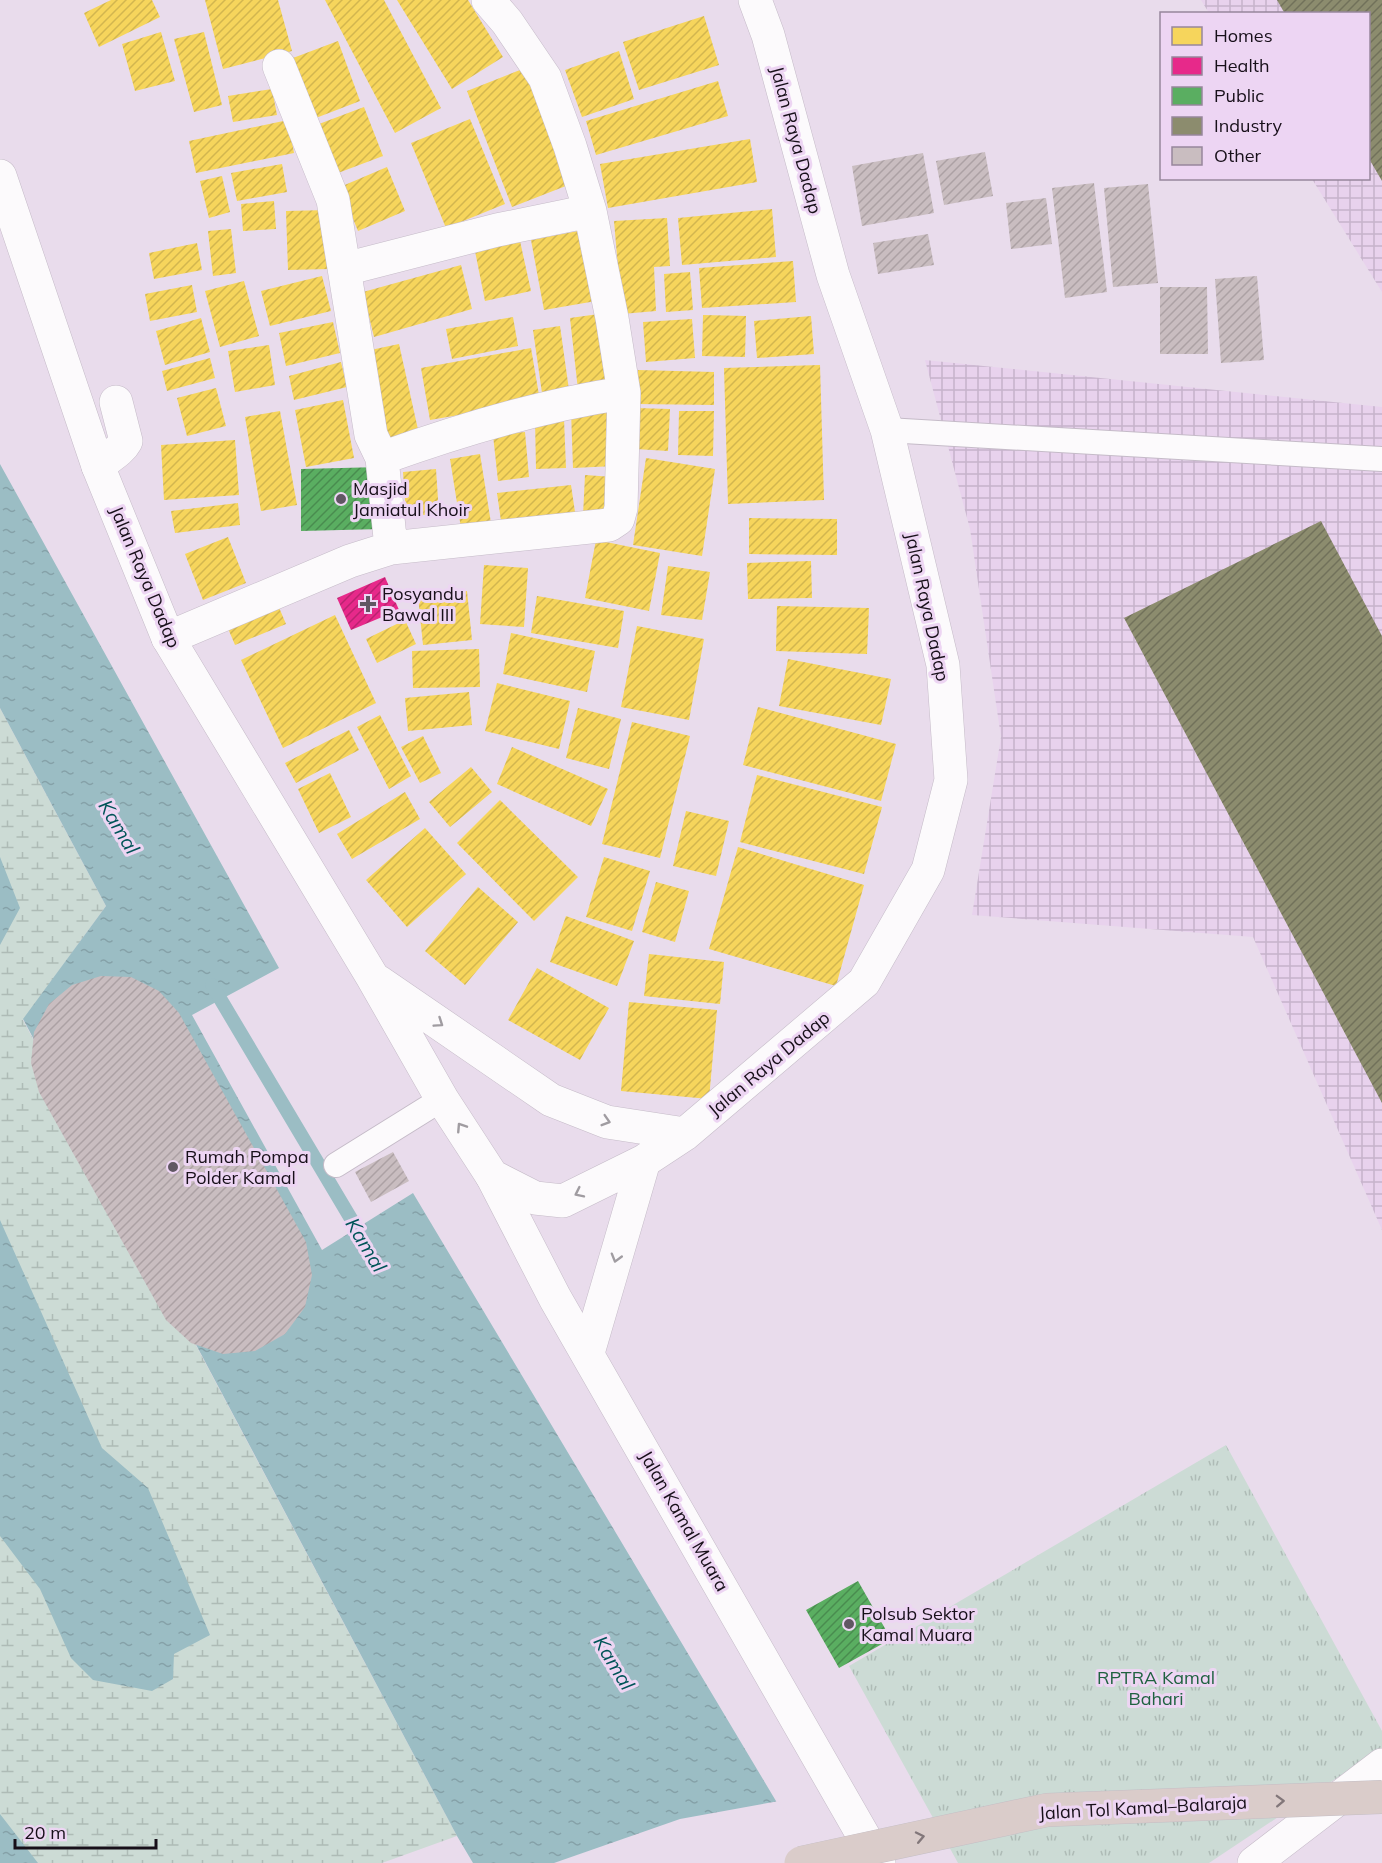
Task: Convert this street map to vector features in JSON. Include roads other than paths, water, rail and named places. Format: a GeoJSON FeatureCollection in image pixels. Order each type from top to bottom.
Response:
{"type":"FeatureCollection","features":[{"type":"Feature","properties":{"kind":"highway","name":"Jalan Tol Kamal–Balaraja"},"geometry":{"type":"LineString","coordinates":[[801,1863],[1047,1810],[1382,1797]]}},
{"type":"Feature","properties":{"kind":"main road"},"geometry":{"type":"LineString","coordinates":[[168,638],[350,561],[391,548],[609,525],[618,519],[621,508],[624,393],[612,318],[590,211],[570,146],[545,78],[507,22],[488,0]]}},
{"type":"Feature","properties":{"kind":"main road","name":"Jalan Raya Dadap"},"geometry":{"type":"LineString","coordinates":[[0,176],[98,466],[168,638],[373,978],[442,1099],[492,1176],[535,1198],[563,1201],[644,1161],[685,1134],[864,982],[928,870],[951,780],[943,665],[887,430],[833,275],[768,35],[755,0]]}},
{"type":"Feature","properties":{"kind":"main road"},"geometry":{"type":"LineString","coordinates":[[279,66],[333,200],[371,435],[382,458],[391,548]]}},
{"type":"Feature","properties":{"kind":"main road"},"geometry":{"type":"LineString","coordinates":[[345,269],[496,230],[590,211]]}},
{"type":"Feature","properties":{"kind":"main road"},"geometry":{"type":"LineString","coordinates":[[382,458],[523,414],[576,400],[624,393]]}},
{"type":"Feature","properties":{"kind":"main road"},"geometry":{"type":"LineString","coordinates":[[98,466],[110,454],[121,450],[126,441],[116,402]]}},
{"type":"Feature","properties":{"kind":"main road","name":"Jalan Raya Dadap"},"geometry":{"type":"LineString","coordinates":[[373,978],[551,1100],[608,1122],[685,1134]]}},
{"type":"Feature","properties":{"kind":"main road"},"geometry":{"type":"LineString","coordinates":[[588,1353],[644,1161]]}},
{"type":"Feature","properties":{"kind":"main road","name":"Jalan Kamal Muara"},"geometry":{"type":"LineString","coordinates":[[492,1176],[555,1298],[879,1863]]}},
{"type":"Feature","properties":{"kind":"main road"},"geometry":{"type":"LineString","coordinates":[[1254,1863],[1382,1765]]}},
{"type":"Feature","properties":{"kind":"lane"},"geometry":{"type":"LineString","coordinates":[[887,430],[1382,459]]}},
{"type":"Feature","properties":{"kind":"lane"},"geometry":{"type":"LineString","coordinates":[[336,1165],[442,1099]]}},
{"type":"Feature","properties":{"kind":"water"},"geometry":{"type":"Polygon","coordinates":[[[0,464],[279,968],[192,1015],[322,1250],[413,1193],[813,1863],[473,1863],[457,1836],[23,1019],[106,906],[0,708],[0,464]]]}},
{"type":"Feature","properties":{"kind":"water"},"geometry":{"type":"Polygon","coordinates":[[[0,857],[20,908],[0,945],[0,857]]]}},
{"type":"Feature","properties":{"kind":"water"},"geometry":{"type":"Polygon","coordinates":[[[0,1220],[102,1448],[148,1488],[210,1635],[174,1654],[173,1679],[152,1691],[93,1680],[71,1658],[40,1589],[0,1536],[0,1220]]]}},
{"type":"Feature","properties":{"kind":"water"},"geometry":{"type":"Polygon","coordinates":[[[0,1814],[38,1863],[0,1863],[0,1814]]]}},
{"type":"Feature","properties":{"kind":"waterway","name":"Kamal"},"geometry":{"type":"LineString","coordinates":[[212,985],[366,1244]]}},
{"type":"Feature","properties":{"kind":"place","name":"Masjid Jamiatul Khoir"},"geometry":{"type":"Point","coordinates":[341,499]}},
{"type":"Feature","properties":{"kind":"place","name":"Posyandu Bawal III"},"geometry":{"type":"Point","coordinates":[368,604]}},
{"type":"Feature","properties":{"kind":"place","name":"Rumah Pompa Polder Kamal"},"geometry":{"type":"Point","coordinates":[173,1167]}},
{"type":"Feature","properties":{"kind":"place","name":"Polsub Sektor Kamal Muara"},"geometry":{"type":"Point","coordinates":[849,1624]}},
{"type":"Feature","properties":{"kind":"park label","name":"RPTRA Kamal Bahari"},"geometry":{"type":"Point","coordinates":[1156,1688]}}]}
